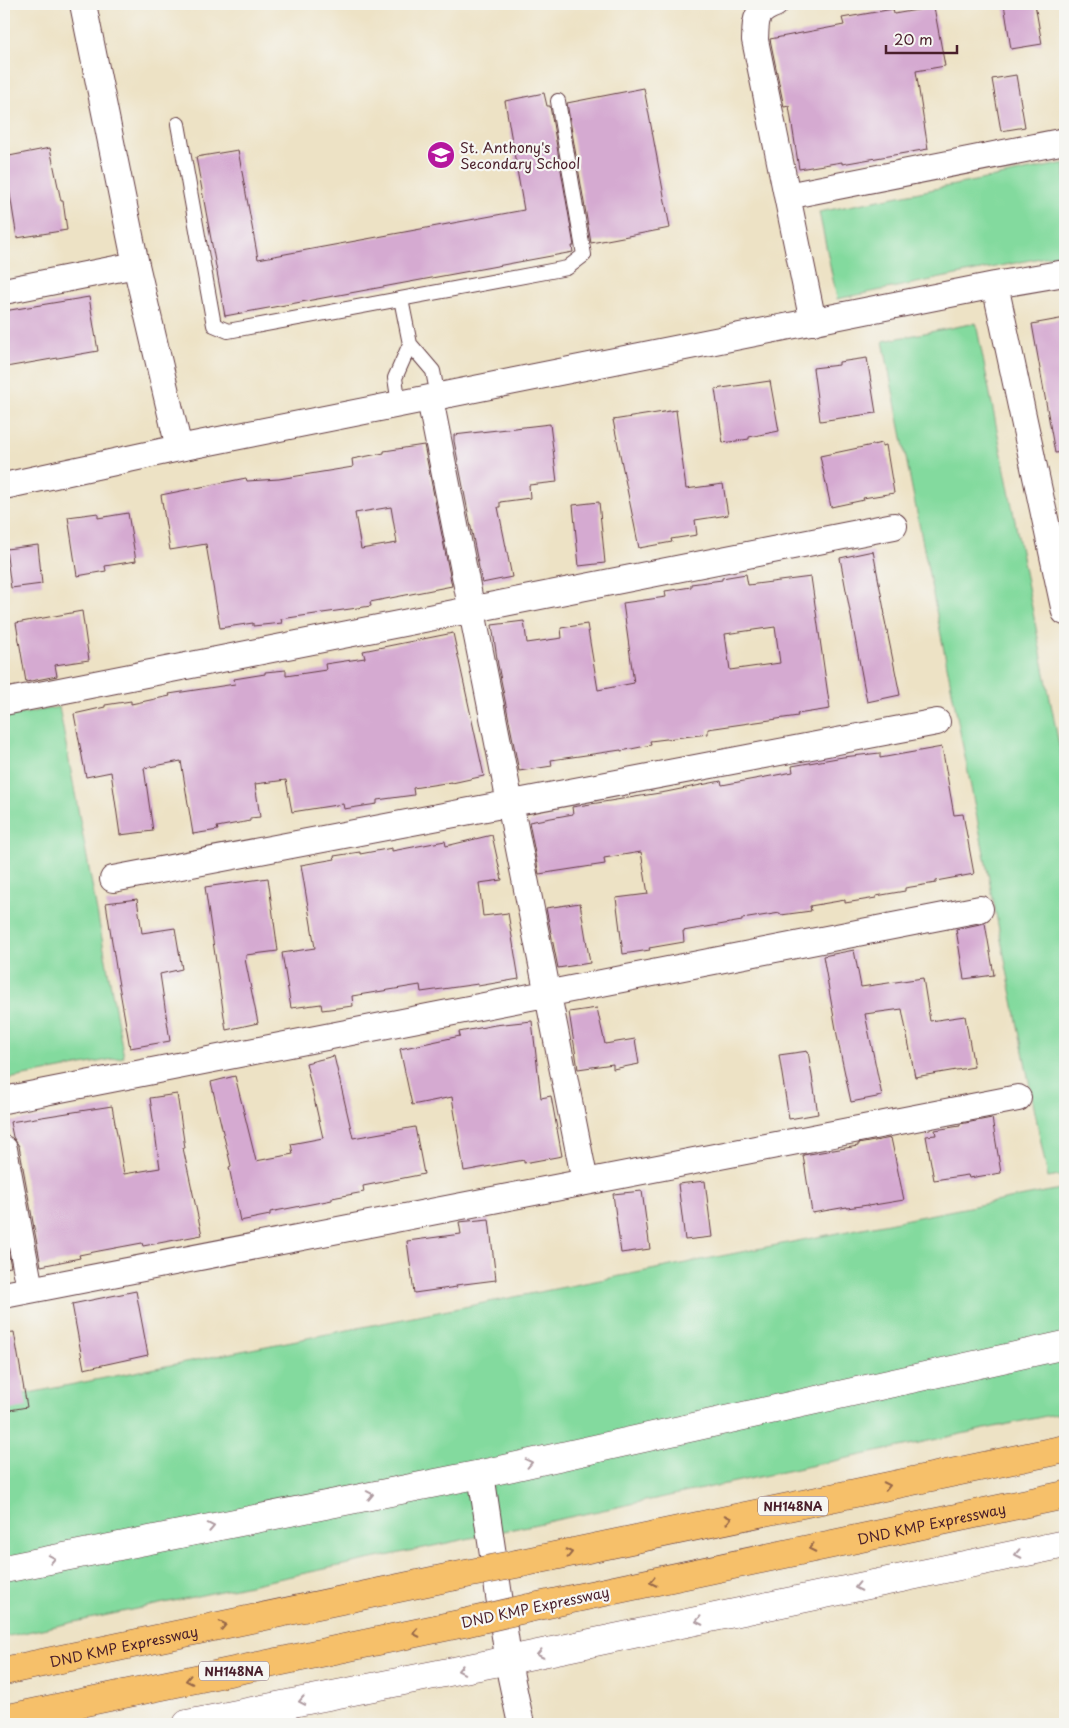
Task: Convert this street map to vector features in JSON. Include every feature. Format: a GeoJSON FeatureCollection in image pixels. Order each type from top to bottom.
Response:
{"type":"FeatureCollection","features":[{"type":"Feature","properties":{"kind":"highway","name":"DND KMP Expressway"},"geometry":{"type":"LineString","coordinates":[[4,1671],[1065,1449]]}},
{"type":"Feature","properties":{"kind":"highway","name":"DND KMP Expressway"},"geometry":{"type":"LineString","coordinates":[[4,1719],[464,1623],[1065,1494]]}},
{"type":"Feature","properties":{"kind":"street"},"geometry":{"type":"LineString","coordinates":[[82,4],[136,265],[179,448]]}},
{"type":"Feature","properties":{"kind":"street"},"geometry":{"type":"LineString","coordinates":[[775,4],[764,8],[756,21],[755,40],[813,322]]}},
{"type":"Feature","properties":{"kind":"street"},"geometry":{"type":"LineString","coordinates":[[787,196],[1065,141]]}},
{"type":"Feature","properties":{"kind":"street"},"geometry":{"type":"LineString","coordinates":[[4,291],[136,265]]}},
{"type":"Feature","properties":{"kind":"street"},"geometry":{"type":"LineString","coordinates":[[4,486],[179,448],[995,285],[1065,273]]}},
{"type":"Feature","properties":{"kind":"street"},"geometry":{"type":"LineString","coordinates":[[995,285],[1065,612]]}},
{"type":"Feature","properties":{"kind":"street"},"geometry":{"type":"LineString","coordinates":[[434,398],[471,610],[585,1182]]}},
{"type":"Feature","properties":{"kind":"street"},"geometry":{"type":"LineString","coordinates":[[4,702],[894,526]]}},
{"type":"Feature","properties":{"kind":"street"},"geometry":{"type":"LineString","coordinates":[[113,879],[937,722]]}},
{"type":"Feature","properties":{"kind":"street"},"geometry":{"type":"LineString","coordinates":[[4,1100],[980,909]]}},
{"type":"Feature","properties":{"kind":"street"},"geometry":{"type":"LineString","coordinates":[[4,1294],[1018,1098]]}},
{"type":"Feature","properties":{"kind":"street"},"geometry":{"type":"LineString","coordinates":[[4,1149],[30,1289]]}},
{"type":"Feature","properties":{"kind":"street"},"geometry":{"type":"LineString","coordinates":[[4,1569],[481,1474],[1065,1345]]}},
{"type":"Feature","properties":{"kind":"street"},"geometry":{"type":"LineString","coordinates":[[481,1474],[510,1669],[521,1724]]}},
{"type":"Feature","properties":{"kind":"street"},"geometry":{"type":"LineString","coordinates":[[187,1724],[510,1669],[1065,1544]]}},
{"type":"Feature","properties":{"kind":"lane"},"geometry":{"type":"LineString","coordinates":[[178,124],[214,325],[228,331],[567,268],[584,255],[558,101]]}},
{"type":"Feature","properties":{"kind":"lane"},"geometry":{"type":"LineString","coordinates":[[401,299],[410,344],[433,371],[434,398]]}},
{"type":"Feature","properties":{"kind":"lane"},"geometry":{"type":"LineString","coordinates":[[399,404],[395,378],[410,344]]}},
{"type":"Feature","properties":{"kind":"green space"},"geometry":{"type":"Polygon","coordinates":[[[1065,163],[1065,253],[837,299],[819,212],[1065,163]]]}},
{"type":"Feature","properties":{"kind":"green space"},"geometry":{"type":"Polygon","coordinates":[[[976,323],[1065,775],[1065,1175],[1048,1178],[883,341],[976,323]]]}},
{"type":"Feature","properties":{"kind":"green space"},"geometry":{"type":"Polygon","coordinates":[[[59,707],[124,1057],[8,1079],[4,1054],[4,717],[59,707]]]}},
{"type":"Feature","properties":{"kind":"green space"},"geometry":{"type":"Polygon","coordinates":[[[1065,1188],[1065,1412],[4,1637],[4,1398],[1065,1188]]]}},
{"type":"Feature","properties":{"kind":"building"},"geometry":{"type":"Polygon","coordinates":[[[1004,4],[1035,4],[1042,44],[1011,49],[1004,4]]]}},
{"type":"Feature","properties":{"kind":"building"},"geometry":{"type":"Polygon","coordinates":[[[934,7],[945,66],[916,71],[928,149],[842,164],[842,162],[799,169],[789,106],[784,107],[770,39],[844,25],[842,18],[893,9],[894,14],[934,7]]]}},
{"type":"Feature","properties":{"kind":"building"},"geometry":{"type":"Polygon","coordinates":[[[1016,75],[1025,127],[1001,131],[992,79],[1016,75]]]}},
{"type":"Feature","properties":{"kind":"building"},"geometry":{"type":"Polygon","coordinates":[[[644,88],[670,228],[591,243],[567,103],[644,88]]]}},
{"type":"Feature","properties":{"kind":"building"},"geometry":{"type":"Polygon","coordinates":[[[544,93],[547,106],[550,106],[574,246],[572,246],[573,252],[225,316],[196,157],[238,150],[258,259],[524,210],[505,101],[544,93]]]}},
{"type":"Feature","properties":{"kind":"building"},"geometry":{"type":"Polygon","coordinates":[[[50,148],[61,201],[63,201],[67,230],[17,238],[4,157],[50,148]]]}},
{"type":"Feature","properties":{"kind":"building"},"geometry":{"type":"Polygon","coordinates":[[[89,297],[98,351],[6,367],[4,354],[4,311],[89,297]]]}},
{"type":"Feature","properties":{"kind":"building"},"geometry":{"type":"Polygon","coordinates":[[[1065,318],[1065,452],[1055,453],[1032,324],[1065,318]]]}},
{"type":"Feature","properties":{"kind":"building"},"geometry":{"type":"Polygon","coordinates":[[[867,358],[876,413],[820,421],[813,368],[839,365],[839,362],[867,358]]]}},
{"type":"Feature","properties":{"kind":"building"},"geometry":{"type":"Polygon","coordinates":[[[770,381],[779,431],[749,437],[749,439],[723,443],[715,389],[770,381]]]}},
{"type":"Feature","properties":{"kind":"building"},"geometry":{"type":"Polygon","coordinates":[[[676,410],[686,489],[723,484],[728,515],[695,520],[697,535],[671,539],[672,542],[639,548],[613,420],[676,410]]]}},
{"type":"Feature","properties":{"kind":"building"},"geometry":{"type":"Polygon","coordinates":[[[550,424],[557,482],[529,485],[530,498],[500,502],[500,507],[498,507],[512,577],[482,583],[454,435],[550,424]]]}},
{"type":"Feature","properties":{"kind":"building"},"geometry":{"type":"Polygon","coordinates":[[[882,443],[882,446],[886,445],[894,493],[863,498],[864,500],[831,507],[820,456],[882,443]]]}},
{"type":"Feature","properties":{"kind":"building"},"geometry":{"type":"Polygon","coordinates":[[[424,445],[452,586],[370,602],[371,606],[281,619],[282,623],[253,626],[253,623],[220,628],[206,544],[170,550],[161,495],[246,478],[247,481],[279,479],[353,467],[352,459],[384,453],[384,451],[424,445]],[[391,507],[355,513],[361,549],[397,543],[391,507]]]}},
{"type":"Feature","properties":{"kind":"building"},"geometry":{"type":"Polygon","coordinates":[[[599,502],[605,563],[579,566],[573,505],[599,502]]]}},
{"type":"Feature","properties":{"kind":"building"},"geometry":{"type":"Polygon","coordinates":[[[98,513],[98,518],[128,513],[136,561],[105,566],[106,571],[77,576],[68,517],[98,513]]]}},
{"type":"Feature","properties":{"kind":"building"},"geometry":{"type":"Polygon","coordinates":[[[38,545],[42,584],[11,588],[6,549],[38,545]]]}},
{"type":"Feature","properties":{"kind":"building"},"geometry":{"type":"Polygon","coordinates":[[[873,551],[900,695],[867,702],[840,558],[873,551]]]}},
{"type":"Feature","properties":{"kind":"building"},"geometry":{"type":"Polygon","coordinates":[[[746,574],[748,585],[811,577],[830,709],[797,714],[798,716],[708,729],[708,734],[650,741],[651,745],[621,751],[551,760],[552,766],[519,771],[492,625],[524,621],[527,643],[562,638],[561,628],[587,624],[598,690],[634,683],[623,603],[666,597],[665,591],[691,587],[691,584],[722,580],[722,578],[746,574]],[[775,627],[725,634],[730,670],[780,663],[775,627]]]}},
{"type":"Feature","properties":{"kind":"building"},"geometry":{"type":"Polygon","coordinates":[[[82,611],[89,660],[55,665],[57,676],[26,682],[16,623],[82,611]]]}},
{"type":"Feature","properties":{"kind":"building"},"geometry":{"type":"Polygon","coordinates":[[[453,633],[484,776],[452,783],[413,788],[414,795],[377,800],[377,804],[344,809],[343,804],[292,812],[286,780],[255,784],[260,817],[250,818],[250,821],[217,827],[218,830],[193,834],[181,761],[144,768],[153,831],[120,835],[111,772],[86,777],[74,714],[105,707],[105,705],[131,701],[131,704],[170,696],[169,694],[235,684],[234,679],[265,674],[265,672],[286,670],[286,676],[326,670],[325,664],[365,658],[363,651],[453,633]]]}},
{"type":"Feature","properties":{"kind":"building"},"geometry":{"type":"Polygon","coordinates":[[[942,747],[954,815],[963,814],[974,874],[905,888],[905,891],[876,896],[876,898],[845,903],[845,900],[810,906],[811,911],[781,915],[780,913],[683,931],[684,942],[623,954],[616,898],[648,894],[641,852],[604,858],[605,864],[539,874],[529,822],[573,814],[572,807],[721,781],[722,785],[793,772],[792,766],[843,757],[880,753],[880,758],[942,747]]]}},
{"type":"Feature","properties":{"kind":"building"},"geometry":{"type":"Polygon","coordinates":[[[492,835],[502,880],[479,883],[483,916],[508,913],[519,979],[478,986],[478,984],[421,992],[420,985],[352,996],[353,1006],[322,1010],[321,1004],[291,1008],[282,953],[315,948],[301,865],[335,859],[334,856],[360,852],[360,854],[392,848],[392,851],[445,841],[446,846],[492,835]]]}},
{"type":"Feature","properties":{"kind":"building"},"geometry":{"type":"Polygon","coordinates":[[[268,878],[278,951],[246,955],[245,959],[258,1023],[226,1030],[205,887],[268,878]]]}},
{"type":"Feature","properties":{"kind":"building"},"geometry":{"type":"Polygon","coordinates":[[[137,899],[142,933],[175,928],[182,969],[160,974],[170,1041],[130,1048],[106,903],[137,899]]]}},
{"type":"Feature","properties":{"kind":"building"},"geometry":{"type":"Polygon","coordinates":[[[580,903],[590,963],[558,968],[546,908],[580,903]]]}},
{"type":"Feature","properties":{"kind":"building"},"geometry":{"type":"Polygon","coordinates":[[[985,923],[994,975],[964,979],[956,929],[985,923]]]}},
{"type":"Feature","properties":{"kind":"building"},"geometry":{"type":"Polygon","coordinates":[[[854,950],[861,987],[923,978],[930,1021],[965,1016],[974,1067],[915,1077],[902,1009],[865,1014],[882,1096],[851,1102],[823,956],[854,950]]]}},
{"type":"Feature","properties":{"kind":"building"},"geometry":{"type":"Polygon","coordinates":[[[597,1008],[605,1044],[635,1039],[639,1064],[613,1069],[613,1064],[578,1069],[569,1012],[597,1008]]]}},
{"type":"Feature","properties":{"kind":"building"},"geometry":{"type":"Polygon","coordinates":[[[532,1021],[541,1098],[551,1096],[562,1156],[524,1163],[524,1160],[464,1171],[452,1097],[412,1105],[400,1049],[460,1036],[459,1032],[495,1025],[532,1021]]]}},
{"type":"Feature","properties":{"kind":"building"},"geometry":{"type":"Polygon","coordinates":[[[808,1051],[818,1114],[789,1119],[779,1055],[808,1051]]]}},
{"type":"Feature","properties":{"kind":"building"},"geometry":{"type":"Polygon","coordinates":[[[334,1056],[353,1138],[415,1127],[424,1174],[363,1186],[364,1192],[270,1212],[270,1215],[240,1221],[229,1167],[231,1166],[211,1082],[235,1076],[256,1161],[293,1154],[291,1144],[323,1138],[306,1063],[334,1056]]]}},
{"type":"Feature","properties":{"kind":"building"},"geometry":{"type":"Polygon","coordinates":[[[177,1094],[185,1148],[183,1148],[202,1235],[143,1246],[142,1243],[99,1251],[79,1255],[80,1258],[41,1266],[19,1146],[13,1137],[10,1122],[112,1106],[124,1174],[160,1168],[150,1098],[177,1094]]]}},
{"type":"Feature","properties":{"kind":"building"},"geometry":{"type":"Polygon","coordinates":[[[992,1118],[1001,1173],[969,1178],[968,1175],[934,1180],[926,1136],[936,1135],[935,1130],[992,1118]]]}},
{"type":"Feature","properties":{"kind":"building"},"geometry":{"type":"Polygon","coordinates":[[[891,1138],[904,1200],[812,1213],[803,1155],[858,1146],[858,1144],[891,1138]]]}},
{"type":"Feature","properties":{"kind":"building"},"geometry":{"type":"Polygon","coordinates":[[[705,1181],[712,1237],[685,1240],[678,1184],[705,1181]]]}},
{"type":"Feature","properties":{"kind":"building"},"geometry":{"type":"Polygon","coordinates":[[[642,1191],[650,1249],[621,1253],[613,1194],[642,1191]]]}},
{"type":"Feature","properties":{"kind":"building"},"geometry":{"type":"Polygon","coordinates":[[[489,1219],[496,1280],[414,1293],[407,1241],[461,1234],[459,1222],[489,1219]]]}},
{"type":"Feature","properties":{"kind":"building"},"geometry":{"type":"Polygon","coordinates":[[[4,1230],[11,1267],[4,1268],[4,1230]]]}},
{"type":"Feature","properties":{"kind":"building"},"geometry":{"type":"Polygon","coordinates":[[[136,1291],[148,1355],[84,1369],[72,1304],[136,1291]]]}},
{"type":"Feature","properties":{"kind":"building"},"geometry":{"type":"Polygon","coordinates":[[[14,1332],[27,1407],[4,1411],[4,1333],[14,1332]]]}},
{"type":"Feature","properties":{"kind":"place","name":"St. Anthony's Secondary School"},"geometry":{"type":"Point","coordinates":[441,155]}}]}
